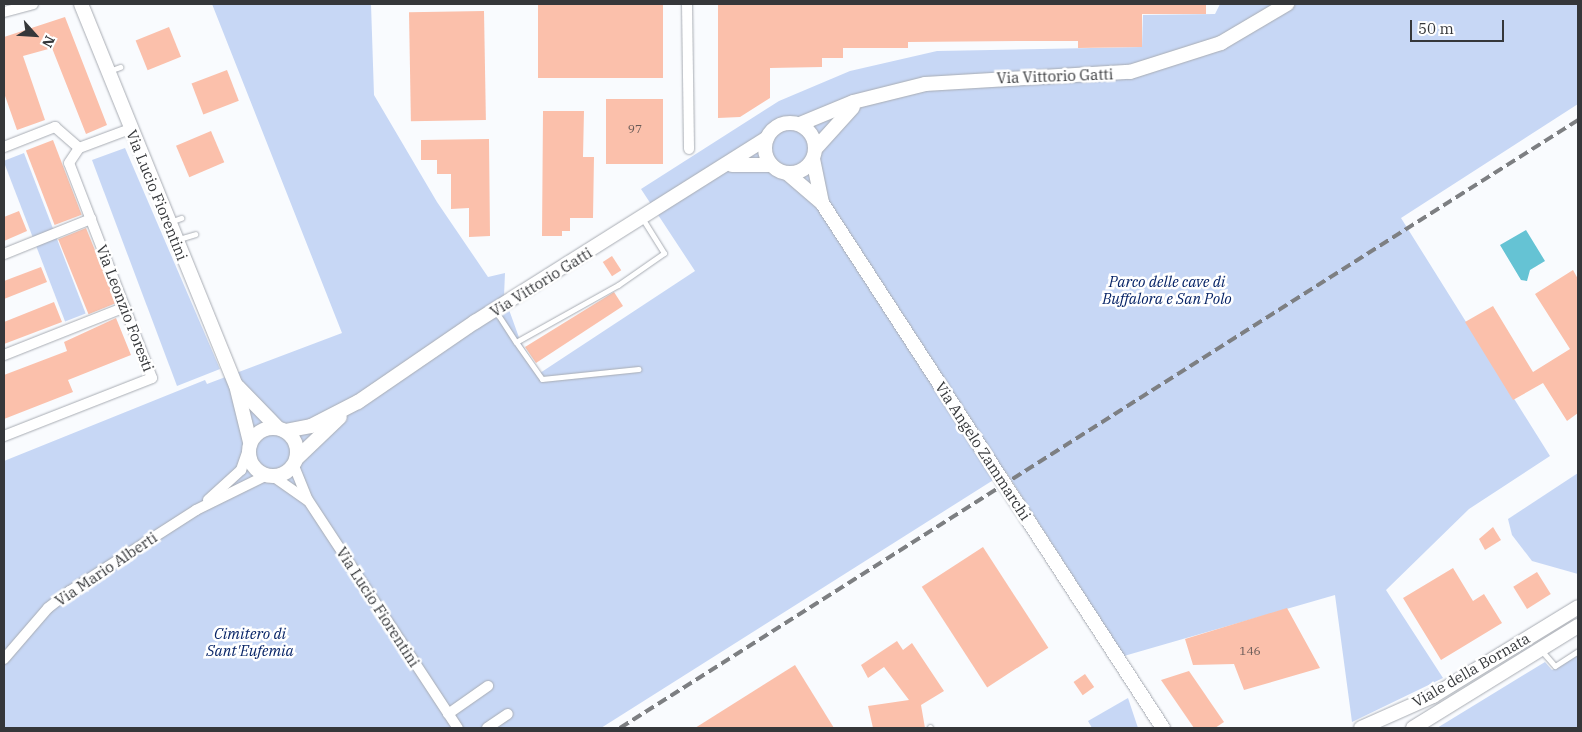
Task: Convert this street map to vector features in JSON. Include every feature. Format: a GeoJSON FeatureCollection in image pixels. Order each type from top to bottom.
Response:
{"type":"FeatureCollection","features":[{"type":"Feature","properties":{"kind":"street"},"geometry":{"type":"LineString","coordinates":[[4,12],[33,4]]}},
{"type":"Feature","properties":{"kind":"street","name":"Via Lucio Fiorentini"},"geometry":{"type":"LineString","coordinates":[[81,4],[114,69],[130,129],[174,220],[176,241],[221,335],[236,385],[249,446]]}},
{"type":"Feature","properties":{"kind":"street"},"geometry":{"type":"LineString","coordinates":[[687,4],[689,149]]}},
{"type":"Feature","properties":{"kind":"street","name":"Via Vittorio Gatti"},"geometry":{"type":"LineString","coordinates":[[282,430],[311,426],[358,402],[495,310],[727,166],[767,138],[780,124],[800,124],[869,98],[908,86],[968,79],[1081,78],[1130,72],[1221,43],[1287,4]]}},
{"type":"Feature","properties":{"kind":"street","name":"Via Vittorio Gatti"},"geometry":{"type":"LineString","coordinates":[[727,166],[745,162],[771,165],[787,173],[800,172],[839,119],[869,98]]}},
{"type":"Feature","properties":{"kind":"street"},"geometry":{"type":"LineString","coordinates":[[800,124],[810,131],[815,153]]}},
{"type":"Feature","properties":{"kind":"street"},"geometry":{"type":"LineString","coordinates":[[4,147],[55,127],[80,148],[130,129]]}},
{"type":"Feature","properties":{"kind":"street"},"geometry":{"type":"LineString","coordinates":[[767,138],[766,155],[771,165]]}},
{"type":"Feature","properties":{"kind":"street","name":"Via Leonzio Foresti"},"geometry":{"type":"LineString","coordinates":[[4,436],[152,378],[69,162],[80,148]]}},
{"type":"Feature","properties":{"kind":"street","name":"Via Angelo Zammarchi"},"geometry":{"type":"LineString","coordinates":[[815,153],[822,203]]}},
{"type":"Feature","properties":{"kind":"street","name":"Via Angelo Zammarchi"},"geometry":{"type":"LineString","coordinates":[[787,173],[822,203],[1141,701],[1162,728]]}},
{"type":"Feature","properties":{"kind":"street"},"geometry":{"type":"LineString","coordinates":[[4,254],[91,219]]}},
{"type":"Feature","properties":{"kind":"street"},"geometry":{"type":"LineString","coordinates":[[4,355],[125,307]]}},
{"type":"Feature","properties":{"kind":"street","name":"Via Lucio Fiorentini"},"geometry":{"type":"LineString","coordinates":[[236,385],[282,430]]}},
{"type":"Feature","properties":{"kind":"street","name":"Via Vittorio Gatti"},"geometry":{"type":"LineString","coordinates":[[295,462],[358,402]]}},
{"type":"Feature","properties":{"kind":"street"},"geometry":{"type":"LineString","coordinates":[[262,430],[282,430],[296,443],[295,462],[270,476],[252,466],[249,446],[262,430]]}},
{"type":"Feature","properties":{"kind":"street","name":"Via Mario Alberti"},"geometry":{"type":"LineString","coordinates":[[4,659],[48,608],[196,510],[241,470],[249,446]]}},
{"type":"Feature","properties":{"kind":"street","name":"Via Lucio Fiorentini"},"geometry":{"type":"LineString","coordinates":[[295,462],[308,500],[458,728]]}},
{"type":"Feature","properties":{"kind":"street","name":"Via Lucio Fiorentini"},"geometry":{"type":"LineString","coordinates":[[270,476],[308,500]]}},
{"type":"Feature","properties":{"kind":"street","name":"Via Mario Alberti"},"geometry":{"type":"LineString","coordinates":[[196,510],[270,476]]}},
{"type":"Feature","properties":{"kind":"street","name":"Viale della Bornata"},"geometry":{"type":"LineString","coordinates":[[1362,728],[1432,696],[1578,607]]}},
{"type":"Feature","properties":{"kind":"street","name":"Viale della Bornata"},"geometry":{"type":"LineString","coordinates":[[1413,728],[1578,626]]}},
{"type":"Feature","properties":{"kind":"street"},"geometry":{"type":"LineString","coordinates":[[448,714],[488,686]]}},
{"type":"Feature","properties":{"kind":"street","name":"Via Angelo Zammarchi"},"geometry":{"type":"LineString","coordinates":[[1141,701],[1149,728]]}},
{"type":"Feature","properties":{"kind":"street"},"geometry":{"type":"LineString","coordinates":[[487,728],[508,714]]}},
{"type":"Feature","properties":{"kind":"lane"},"geometry":{"type":"LineString","coordinates":[[516,342],[618,285],[664,253],[643,219]]}},
{"type":"Feature","properties":{"kind":"lane"},"geometry":{"type":"LineString","coordinates":[[176,241],[195,234]]}},
{"type":"Feature","properties":{"kind":"lane"},"geometry":{"type":"LineString","coordinates":[[495,310],[542,380],[638,369]]}},
{"type":"Feature","properties":{"kind":"lane","name":"Viale della Bornata"},"geometry":{"type":"LineString","coordinates":[[1540,650],[1554,666],[1578,651]]}},
{"type":"Feature","properties":{"kind":"green space","name":"Parco delle cave di Buffalora e San Polo"},"geometry":{"type":"Polygon","coordinates":[[[212,4],[371,4],[374,95],[437,202],[488,277],[505,273],[504,296],[521,343],[540,373],[695,271],[641,189],[779,101],[850,71],[937,51],[1142,47],[1143,15],[1215,14],[1220,4],[1578,4],[1578,104],[1401,218],[1550,456],[1469,509],[1386,590],[1443,678],[1352,722],[1335,595],[1124,656],[1006,472],[601,728],[4,728],[4,461],[205,380],[207,384],[342,333],[212,4]]]}},
{"type":"Feature","properties":{"kind":"green space"},"geometry":{"type":"Polygon","coordinates":[[[125,148],[220,369],[177,386],[92,160],[125,148]]]}},
{"type":"Feature","properties":{"kind":"green space"},"geometry":{"type":"Polygon","coordinates":[[[24,153],[86,314],[65,321],[4,162],[24,153]]]}},
{"type":"Feature","properties":{"kind":"green space"},"geometry":{"type":"Polygon","coordinates":[[[1578,473],[1578,574],[1532,561],[1512,535],[1508,519],[1578,473]]]}},
{"type":"Feature","properties":{"kind":"green space"},"geometry":{"type":"Polygon","coordinates":[[[1578,654],[1578,728],[1437,728],[1545,662],[1552,670],[1578,654]]]}},
{"type":"Feature","properties":{"kind":"green space"},"geometry":{"type":"Polygon","coordinates":[[[1128,698],[1138,728],[1092,728],[1088,721],[1128,698]]]}},
{"type":"Feature","properties":{"kind":"water"},"geometry":{"type":"Polygon","coordinates":[[[1526,230],[1545,261],[1530,270],[1527,281],[1521,280],[1500,245],[1526,230]]]}},
{"type":"Feature","properties":{"kind":"building"},"geometry":{"type":"Polygon","coordinates":[[[538,4],[663,4],[663,78],[538,78],[538,4]]]}},
{"type":"Feature","properties":{"kind":"building"},"geometry":{"type":"Polygon","coordinates":[[[718,4],[1206,4],[1206,14],[1142,14],[1142,47],[1078,48],[1078,41],[1023,41],[908,42],[908,48],[843,48],[843,58],[822,58],[822,67],[770,68],[770,98],[740,117],[718,118],[718,4]]]}},
{"type":"Feature","properties":{"kind":"building"},"geometry":{"type":"Polygon","coordinates":[[[484,11],[486,120],[411,121],[409,12],[484,11]]]}},
{"type":"Feature","properties":{"kind":"building"},"geometry":{"type":"Polygon","coordinates":[[[65,17],[107,125],[86,134],[52,48],[23,56],[45,120],[17,130],[4,93],[4,37],[65,17]]]}},
{"type":"Feature","properties":{"kind":"building"},"geometry":{"type":"Polygon","coordinates":[[[169,27],[181,57],[148,70],[136,40],[169,27]]]}},
{"type":"Feature","properties":{"kind":"building"},"geometry":{"type":"Polygon","coordinates":[[[227,70],[239,101],[203,114],[192,84],[227,70]]]}},
{"type":"Feature","properties":{"kind":"building"},"geometry":{"type":"Polygon","coordinates":[[[606,99],[663,99],[663,164],[606,164],[606,99]]]}},
{"type":"Feature","properties":{"kind":"building"},"geometry":{"type":"Polygon","coordinates":[[[543,111],[584,111],[583,157],[594,157],[593,218],[570,218],[570,231],[562,231],[562,236],[542,236],[543,111]]]}},
{"type":"Feature","properties":{"kind":"building"},"geometry":{"type":"Polygon","coordinates":[[[211,131],[224,162],[189,177],[176,146],[211,131]]]}},
{"type":"Feature","properties":{"kind":"building"},"geometry":{"type":"Polygon","coordinates":[[[489,139],[490,236],[469,237],[469,208],[451,209],[451,174],[437,174],[437,160],[421,160],[421,140],[489,139]]]}},
{"type":"Feature","properties":{"kind":"building"},"geometry":{"type":"Polygon","coordinates":[[[53,140],[82,215],[55,225],[26,150],[53,140]]]}},
{"type":"Feature","properties":{"kind":"building"},"geometry":{"type":"Polygon","coordinates":[[[19,211],[27,231],[4,241],[4,217],[19,211]]]}},
{"type":"Feature","properties":{"kind":"building"},"geometry":{"type":"Polygon","coordinates":[[[86,228],[116,303],[89,314],[58,239],[86,228]]]}},
{"type":"Feature","properties":{"kind":"building"},"geometry":{"type":"Polygon","coordinates":[[[612,256],[621,270],[612,276],[603,262],[612,256]]]}},
{"type":"Feature","properties":{"kind":"building"},"geometry":{"type":"Polygon","coordinates":[[[41,267],[47,282],[4,299],[4,281],[41,267]]]}},
{"type":"Feature","properties":{"kind":"building"},"geometry":{"type":"Polygon","coordinates":[[[1573,270],[1578,279],[1578,413],[1567,421],[1543,383],[1513,400],[1465,322],[1493,306],[1533,372],[1570,349],[1535,294],[1573,270]]]}},
{"type":"Feature","properties":{"kind":"building"},"geometry":{"type":"Polygon","coordinates":[[[614,292],[623,306],[536,363],[525,347],[614,292]]]}},
{"type":"Feature","properties":{"kind":"building"},"geometry":{"type":"Polygon","coordinates":[[[54,302],[62,322],[4,344],[4,322],[54,302]]]}},
{"type":"Feature","properties":{"kind":"building"},"geometry":{"type":"Polygon","coordinates":[[[116,318],[131,355],[68,380],[73,392],[4,419],[4,375],[67,351],[64,342],[116,318]]]}},
{"type":"Feature","properties":{"kind":"building"},"geometry":{"type":"Polygon","coordinates":[[[1493,527],[1501,540],[1485,550],[1479,539],[1493,527]]]}},
{"type":"Feature","properties":{"kind":"building"},"geometry":{"type":"Polygon","coordinates":[[[983,547],[1048,648],[987,687],[922,587],[983,547]]]}},
{"type":"Feature","properties":{"kind":"building"},"geometry":{"type":"Polygon","coordinates":[[[1453,568],[1473,601],[1484,594],[1502,623],[1441,660],[1403,598],[1453,568]]]}},
{"type":"Feature","properties":{"kind":"building"},"geometry":{"type":"Polygon","coordinates":[[[1537,572],[1551,594],[1527,609],[1513,587],[1537,572]]]}},
{"type":"Feature","properties":{"kind":"building"},"geometry":{"type":"Polygon","coordinates":[[[1287,608],[1320,668],[1244,690],[1234,664],[1193,665],[1185,639],[1287,608]]]}},
{"type":"Feature","properties":{"kind":"building"},"geometry":{"type":"Polygon","coordinates":[[[897,641],[903,650],[912,643],[944,691],[921,705],[925,728],[873,728],[868,706],[909,700],[884,667],[868,678],[861,665],[897,641]]]}},
{"type":"Feature","properties":{"kind":"building"},"geometry":{"type":"Polygon","coordinates":[[[795,665],[834,728],[695,728],[795,665]]]}},
{"type":"Feature","properties":{"kind":"building"},"geometry":{"type":"Polygon","coordinates":[[[1189,671],[1224,722],[1215,728],[1194,728],[1161,680],[1189,671]]]}},
{"type":"Feature","properties":{"kind":"building"},"geometry":{"type":"Polygon","coordinates":[[[1085,674],[1094,687],[1083,695],[1074,682],[1085,674]]]}},
{"type":"Feature","properties":{"kind":"railway"},"geometry":{"type":"LineString","coordinates":[[620,728],[1578,120]]}},
{"type":"Feature","properties":{"kind":"park label","name":"Cimitero di Sant'Eufemia"},"geometry":{"type":"Point","coordinates":[250,642]}}]}
